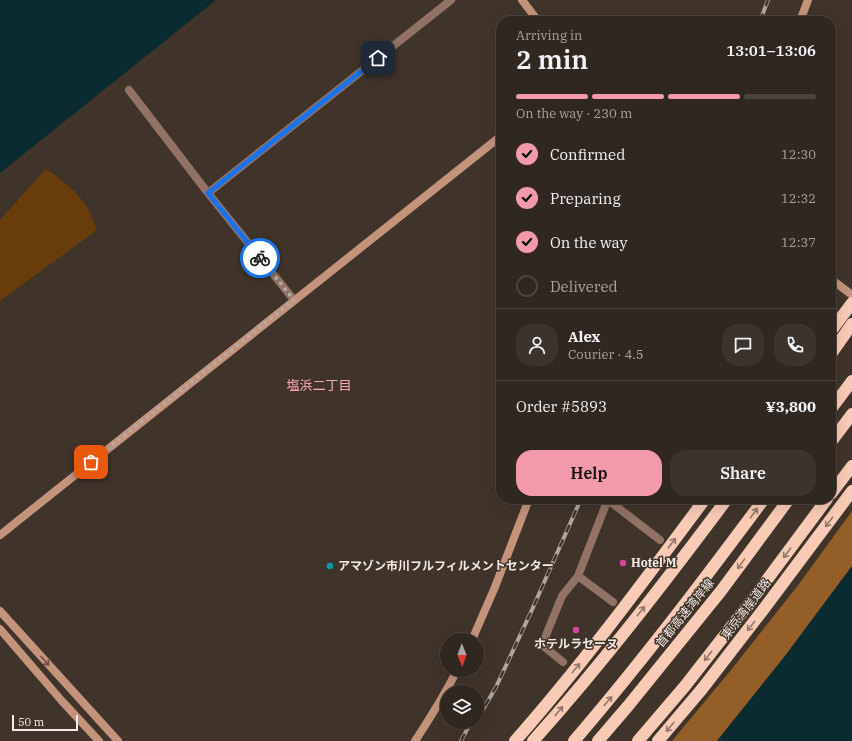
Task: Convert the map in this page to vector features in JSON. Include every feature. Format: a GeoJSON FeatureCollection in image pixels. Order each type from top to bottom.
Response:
{"type":"FeatureCollection","features":[{"type":"Feature","properties":{"kind":"highway"},"geometry":{"type":"LineString","coordinates":[[836,324],[852,302]]}},
{"type":"Feature","properties":{"kind":"highway"},"geometry":{"type":"LineString","coordinates":[[836,347],[852,324]]}},
{"type":"Feature","properties":{"kind":"highway"},"geometry":{"type":"LineString","coordinates":[[836,402],[852,381]]}},
{"type":"Feature","properties":{"kind":"highway"},"geometry":{"type":"LineString","coordinates":[[836,435],[852,414]]}},
{"type":"Feature","properties":{"kind":"highway"},"geometry":{"type":"LineString","coordinates":[[836,487],[852,466]]}},
{"type":"Feature","properties":{"kind":"highway","name":"東京湾岸道路"},"geometry":{"type":"LineString","coordinates":[[658,741],[702,689],[852,491]]}},
{"type":"Feature","properties":{"kind":"highway"},"geometry":{"type":"LineString","coordinates":[[515,741],[555,695],[594,646],[696,504]]}},
{"type":"Feature","properties":{"kind":"highway"},"geometry":{"type":"LineString","coordinates":[[534,741],[592,673],[678,565],[723,504]]}},
{"type":"Feature","properties":{"kind":"highway","name":"首都高速湾岸線"},"geometry":{"type":"LineString","coordinates":[[574,741],[700,585],[760,504]]}},
{"type":"Feature","properties":{"kind":"highway","name":"首都高速湾岸線"},"geometry":{"type":"LineString","coordinates":[[598,741],[721,591],[785,504]]}},
{"type":"Feature","properties":{"kind":"highway","name":"東京湾岸道路"},"geometry":{"type":"LineString","coordinates":[[638,741],[685,686],[722,639],[823,504]]}},
{"type":"Feature","properties":{"kind":"street"},"geometry":{"type":"LineString","coordinates":[[208,193],[451,0]]}},
{"type":"Feature","properties":{"kind":"street"},"geometry":{"type":"LineString","coordinates":[[522,0],[534,16]]}},
{"type":"Feature","properties":{"kind":"street"},"geometry":{"type":"LineString","coordinates":[[802,16],[808,0]]}},
{"type":"Feature","properties":{"kind":"street"},"geometry":{"type":"LineString","coordinates":[[129,90],[208,193],[294,300]]}},
{"type":"Feature","properties":{"kind":"street"},"geometry":{"type":"LineString","coordinates":[[0,535],[496,140]]}},
{"type":"Feature","properties":{"kind":"street"},"geometry":{"type":"LineString","coordinates":[[836,283],[852,295]]}},
{"type":"Feature","properties":{"kind":"street"},"geometry":{"type":"LineString","coordinates":[[475,633],[495,587],[527,504]]}},
{"type":"Feature","properties":{"kind":"street"},"geometry":{"type":"LineString","coordinates":[[563,662],[542,645],[562,596],[578,576],[606,504]]}},
{"type":"Feature","properties":{"kind":"street"},"geometry":{"type":"LineString","coordinates":[[613,504],[660,540]]}},
{"type":"Feature","properties":{"kind":"street"},"geometry":{"type":"LineString","coordinates":[[578,576],[612,602]]}},
{"type":"Feature","properties":{"kind":"street"},"geometry":{"type":"LineString","coordinates":[[0,612],[118,741]]}},
{"type":"Feature","properties":{"kind":"street"},"geometry":{"type":"LineString","coordinates":[[0,629],[61,700],[99,741]]}},
{"type":"Feature","properties":{"kind":"street"},"geometry":{"type":"LineString","coordinates":[[20,651],[29,642]]}},
{"type":"Feature","properties":{"kind":"street"},"geometry":{"type":"LineString","coordinates":[[415,741],[430,719],[453,677]]}},
{"type":"Feature","properties":{"kind":"street"},"geometry":{"type":"LineString","coordinates":[[61,700],[71,689]]}},
{"type":"Feature","properties":{"kind":"shaded area"},"geometry":{"type":"Polygon","coordinates":[[[46,169],[76,193],[90,212],[97,230],[0,301],[0,220],[46,169]]]}},
{"type":"Feature","properties":{"kind":"shaded area"},"geometry":{"type":"Polygon","coordinates":[[[852,511],[852,566],[785,656],[717,741],[672,741],[731,670],[799,584],[852,511]]]}},
{"type":"Feature","properties":{"kind":"water"},"geometry":{"type":"Polygon","coordinates":[[[0,0],[216,0],[0,173],[0,0]]]}},
{"type":"Feature","properties":{"kind":"water"},"geometry":{"type":"Polygon","coordinates":[[[852,566],[852,741],[717,741],[785,656],[852,566]]]}},
{"type":"Feature","properties":{"kind":"railway"},"geometry":{"type":"LineString","coordinates":[[762,16],[768,0]]}},
{"type":"Feature","properties":{"kind":"railway"},"geometry":{"type":"LineString","coordinates":[[484,708],[496,687],[531,612],[579,504]]}},
{"type":"Feature","properties":{"kind":"railway"},"geometry":{"type":"LineString","coordinates":[[461,741],[467,729]]}},
{"type":"Feature","properties":{"kind":"way so far"},"geometry":{"type":"LineString","coordinates":[[91,462],[294,300],[260,258]]}},
{"type":"Feature","properties":{"kind":"place","name":"Hotel M"},"geometry":{"type":"Point","coordinates":[623,563]}},
{"type":"Feature","properties":{"kind":"place","name":"アマゾン市川フルフィルメントセンター"},"geometry":{"type":"Point","coordinates":[330,566]}},
{"type":"Feature","properties":{"kind":"place","name":"ホテルラセーヌ"},"geometry":{"type":"Point","coordinates":[576,630]}},
{"type":"Feature","properties":{"kind":"district","name":"塩浜二丁目"},"geometry":{"type":"Point","coordinates":[319,385]}},
{"type":"Feature","properties":{"kind":"route"},"geometry":{"type":"LineString","coordinates":[[260,258],[208,193],[378,58]]}}]}
